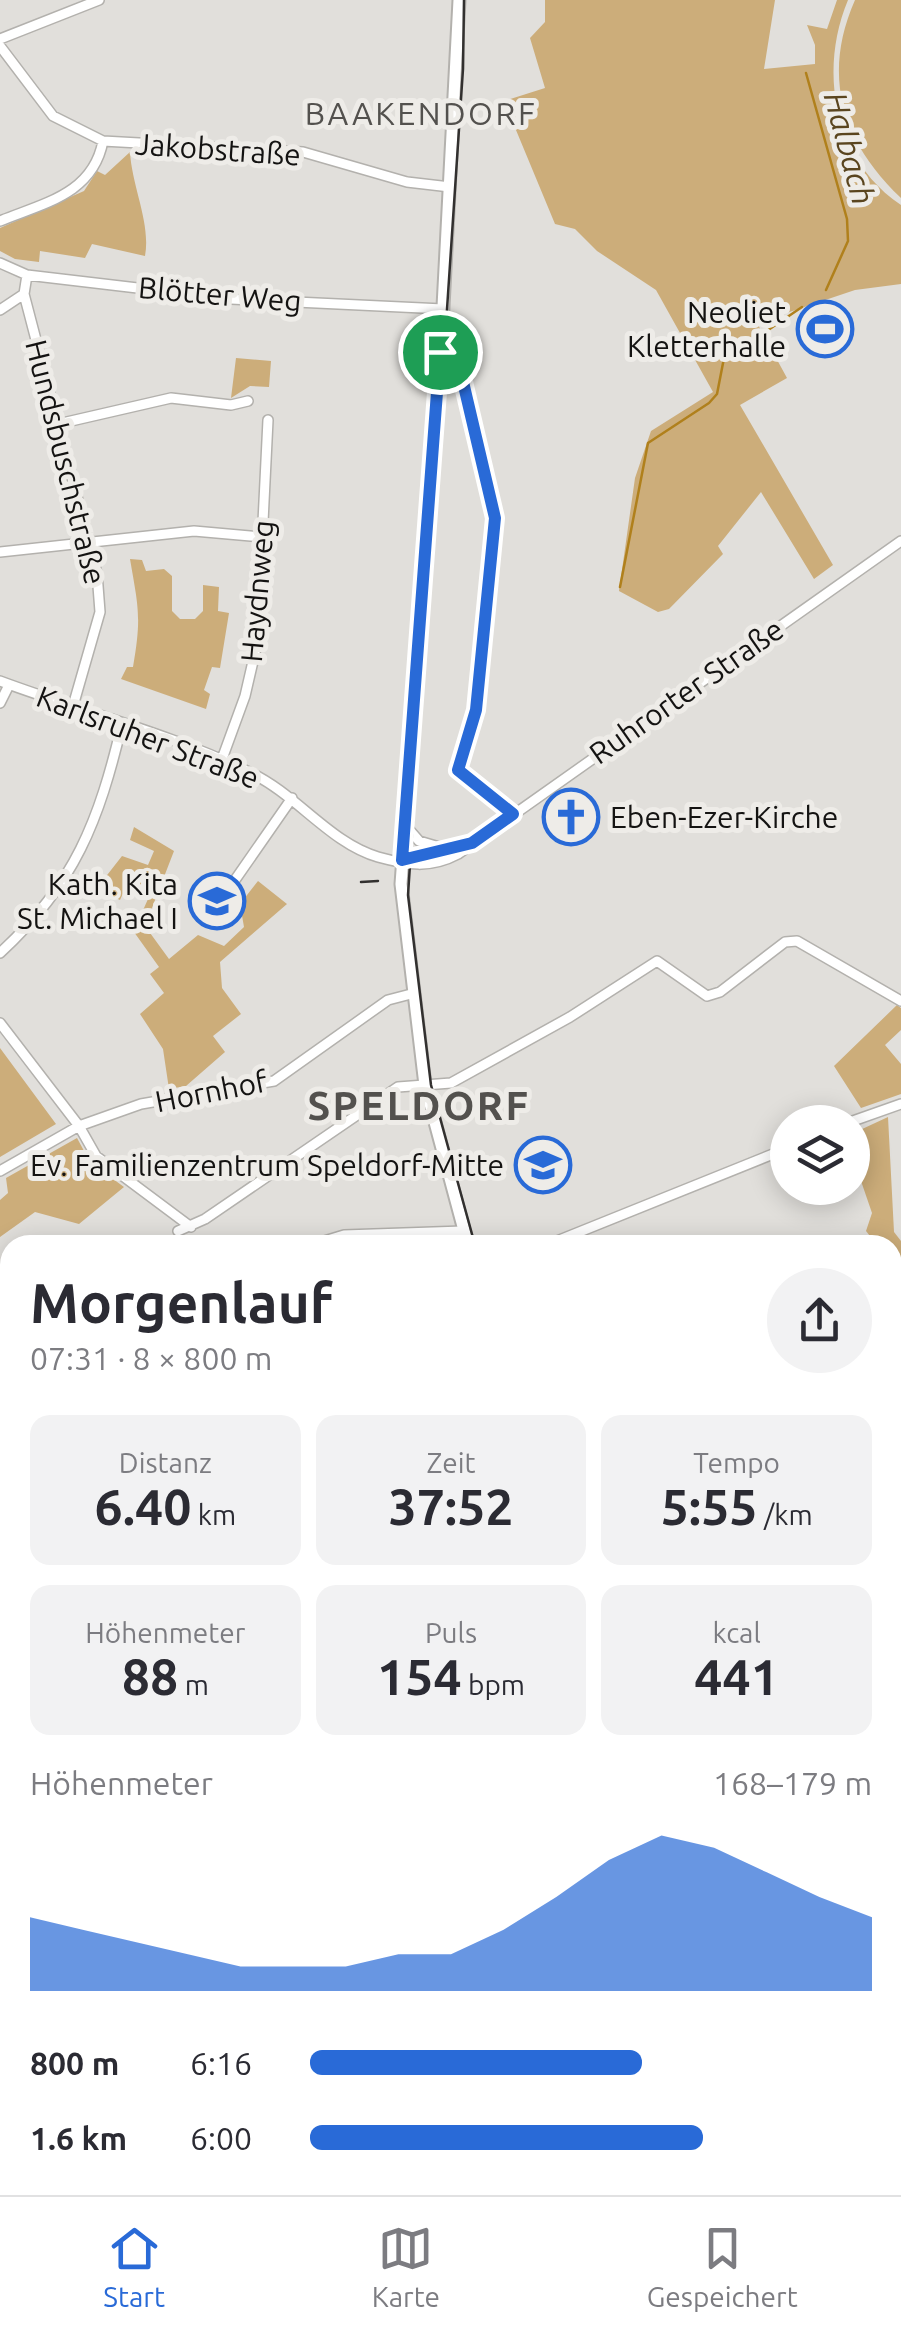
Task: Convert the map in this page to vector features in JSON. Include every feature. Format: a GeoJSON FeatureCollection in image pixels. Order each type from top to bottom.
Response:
{"type":"FeatureCollection","features":[{"type":"Feature","properties":{"kind":"main road"},"geometry":{"type":"LineString","coordinates":[[459,0],[443,309],[404,823],[402,907],[425,1085],[465,1235]]}},
{"type":"Feature","properties":{"kind":"street"},"geometry":{"type":"LineString","coordinates":[[0,42],[99,0]]}},
{"type":"Feature","properties":{"kind":"street","name":"Jakobstraße"},"geometry":{"type":"LineString","coordinates":[[0,42],[53,116],[102,141],[304,152],[407,182],[450,187]]}},
{"type":"Feature","properties":{"kind":"street","name":"Jakobstraße"},"geometry":{"type":"LineString","coordinates":[[0,220],[76,190],[99,161],[102,141]]}},
{"type":"Feature","properties":{"kind":"street","name":"Blötter Weg"},"geometry":{"type":"LineString","coordinates":[[0,263],[27,275],[230,298],[443,309]]}},
{"type":"Feature","properties":{"kind":"street","name":"Hundsbuschstraße"},"geometry":{"type":"LineString","coordinates":[[27,275],[24,294],[97,574],[100,612],[74,706]]}},
{"type":"Feature","properties":{"kind":"street"},"geometry":{"type":"LineString","coordinates":[[0,310],[24,294]]}},
{"type":"Feature","properties":{"kind":"street"},"geometry":{"type":"LineString","coordinates":[[440,352],[452,356],[462,378],[495,518],[476,710],[458,770],[513,814]]}},
{"type":"Feature","properties":{"kind":"street"},"geometry":{"type":"LineString","coordinates":[[438,372],[452,372],[462,378]]}},
{"type":"Feature","properties":{"kind":"street"},"geometry":{"type":"LineString","coordinates":[[58,424],[171,398],[232,405],[248,402]]}},
{"type":"Feature","properties":{"kind":"street","name":"Haydnweg"},"geometry":{"type":"LineString","coordinates":[[222,759],[245,696],[257,644],[268,420]]}},
{"type":"Feature","properties":{"kind":"street"},"geometry":{"type":"LineString","coordinates":[[0,552],[88,543],[107,537],[194,531],[261,537]]}},
{"type":"Feature","properties":{"kind":"street","name":"Ruhrorter Straße"},"geometry":{"type":"LineString","coordinates":[[402,860],[432,865],[472,843],[901,541]]}},
{"type":"Feature","properties":{"kind":"street"},"geometry":{"type":"LineString","coordinates":[[0,704],[4,683]]}},
{"type":"Feature","properties":{"kind":"street","name":"Karlsruher Straße"},"geometry":{"type":"LineString","coordinates":[[4,683],[222,759],[292,798],[358,848],[375,856],[402,860]]}},
{"type":"Feature","properties":{"kind":"street"},"geometry":{"type":"LineString","coordinates":[[0,952],[36,918],[76,863],[97,817],[122,724]]}},
{"type":"Feature","properties":{"kind":"street","name":"Karlsruher Straße"},"geometry":{"type":"LineString","coordinates":[[228,890],[292,798]]}},
{"type":"Feature","properties":{"kind":"street"},"geometry":{"type":"LineString","coordinates":[[404,823],[419,841],[448,850]]}},
{"type":"Feature","properties":{"kind":"street","name":"Ruhrorter Straße"},"geometry":{"type":"LineString","coordinates":[[402,860],[472,843]]}},
{"type":"Feature","properties":{"kind":"street"},"geometry":{"type":"LineString","coordinates":[[178,1232],[398,1087],[451,1083],[570,1017],[657,961],[700,994],[714,995],[780,945],[797,941],[901,1001]]}},
{"type":"Feature","properties":{"kind":"street","name":"Hornhof"},"geometry":{"type":"LineString","coordinates":[[0,1171],[79,1126],[141,1104],[274,1081],[388,1000],[411,994]]}},
{"type":"Feature","properties":{"kind":"street"},"geometry":{"type":"LineString","coordinates":[[0,1023],[79,1126],[96,1156],[176,1211],[191,1227]]}},
{"type":"Feature","properties":{"kind":"street"},"geometry":{"type":"LineString","coordinates":[[870,1115],[901,1104]]}},
{"type":"Feature","properties":{"kind":"street"},"geometry":{"type":"LineString","coordinates":[[571,1235],[770,1155]]}},
{"type":"Feature","properties":{"kind":"street"},"geometry":{"type":"LineString","coordinates":[[344,1235],[464,1230]]}},
{"type":"Feature","properties":{"kind":"shaded area"},"geometry":{"type":"Polygon","coordinates":[[[545,0],[775,0],[764,69],[815,64],[815,45],[807,25],[827,29],[837,0],[848,0],[834,56],[838,113],[860,164],[901,205],[901,284],[855,290],[757,323],[787,378],[740,405],[833,565],[814,579],[761,492],[718,546],[723,554],[669,609],[658,612],[619,591],[635,478],[651,431],[713,392],[656,290],[597,251],[575,229],[555,224],[504,101],[545,88],[530,38],[545,22],[545,0]]]}},
{"type":"Feature","properties":{"kind":"shaded area"},"geometry":{"type":"Polygon","coordinates":[[[855,0],[901,0],[901,198],[865,155],[844,107],[839,82],[840,56],[855,0]]]}},
{"type":"Feature","properties":{"kind":"shaded area"},"geometry":{"type":"Polygon","coordinates":[[[130,152],[145,231],[145,256],[92,244],[85,258],[40,251],[39,262],[15,259],[0,251],[0,228],[84,191],[97,171],[105,175],[130,152]]]}},
{"type":"Feature","properties":{"kind":"shaded area"},"geometry":{"type":"Polygon","coordinates":[[[236,358],[271,361],[269,387],[250,386],[231,398],[236,358]]]}},
{"type":"Feature","properties":{"kind":"shaded area"},"geometry":{"type":"Polygon","coordinates":[[[130,559],[142,560],[146,571],[164,569],[172,576],[172,611],[180,619],[195,619],[203,611],[203,585],[219,587],[218,611],[229,613],[220,668],[212,667],[204,690],[210,694],[206,709],[121,679],[127,667],[133,667],[138,623],[130,559]]]}},
{"type":"Feature","properties":{"kind":"shaded area"},"geometry":{"type":"Polygon","coordinates":[[[134,827],[174,851],[145,926],[169,959],[198,935],[224,946],[244,927],[240,904],[258,881],[287,904],[220,962],[222,988],[241,1014],[213,1036],[225,1052],[186,1086],[169,1089],[163,1049],[140,1014],[164,993],[150,974],[159,967],[134,932],[142,926],[133,915],[140,917],[148,899],[125,889],[120,900],[103,892],[108,882],[104,879],[122,856],[148,865],[154,851],[130,840],[134,827]]]}},
{"type":"Feature","properties":{"kind":"shaded area"},"geometry":{"type":"Polygon","coordinates":[[[897,1005],[901,1008],[901,1030],[885,1045],[901,1064],[901,1094],[859,1105],[834,1066],[897,1005]]]}},
{"type":"Feature","properties":{"kind":"shaded area"},"geometry":{"type":"Polygon","coordinates":[[[0,1048],[56,1124],[0,1157],[0,1048]]]}},
{"type":"Feature","properties":{"kind":"shaded area"},"geometry":{"type":"Polygon","coordinates":[[[888,1117],[896,1235],[869,1235],[866,1231],[872,1213],[870,1125],[888,1117]]]}},
{"type":"Feature","properties":{"kind":"shaded area"},"geometry":{"type":"Polygon","coordinates":[[[77,1138],[90,1162],[124,1187],[79,1224],[35,1212],[0,1235],[0,1200],[8,1193],[6,1178],[77,1138]]]}},
{"type":"Feature","properties":{"kind":"waterway","name":"Halbach"},"geometry":{"type":"LineString","coordinates":[[806,73],[847,219],[848,241],[826,290]]}},
{"type":"Feature","properties":{"kind":"waterway","name":"Halbach"},"geometry":{"type":"LineString","coordinates":[[733,354],[802,307]]}},
{"type":"Feature","properties":{"kind":"waterway","name":"Halbach"},"geometry":{"type":"LineString","coordinates":[[620,587],[648,443],[709,403],[717,394],[724,358]]}},
{"type":"Feature","properties":{"kind":"tram line"},"geometry":{"type":"LineString","coordinates":[[464,0],[463,69],[408,895],[431,1085],[472,1235]]}},
{"type":"Feature","properties":{"kind":"tram line"},"geometry":{"type":"LineString","coordinates":[[361,882],[378,881]]}},
{"type":"Feature","properties":{"kind":"place","name":"Neoliet Kletterhalle"},"geometry":{"type":"Point","coordinates":[825,329]}},
{"type":"Feature","properties":{"kind":"place","name":"Eben-Ezer-Kirche"},"geometry":{"type":"Point","coordinates":[571,817]}},
{"type":"Feature","properties":{"kind":"place","name":"Kath. Kita St. Michael I"},"geometry":{"type":"Point","coordinates":[217,901]}},
{"type":"Feature","properties":{"kind":"place","name":"Ev. Familienzentrum Speldorf-Mitte"},"geometry":{"type":"Point","coordinates":[543,1165]}},
{"type":"Feature","properties":{"kind":"district","name":"BAAKENDORF"},"geometry":{"type":"Point","coordinates":[421,113]}},
{"type":"Feature","properties":{"kind":"district","name":"SPELDORF"},"geometry":{"type":"Point","coordinates":[419,1105]}},
{"type":"Feature","properties":{"kind":"route"},"geometry":{"type":"LineString","coordinates":[[440,352],[452,356],[460,369],[495,518],[476,710],[458,770],[460,776],[513,814],[472,843],[402,860],[409,752],[440,352]]}}]}
